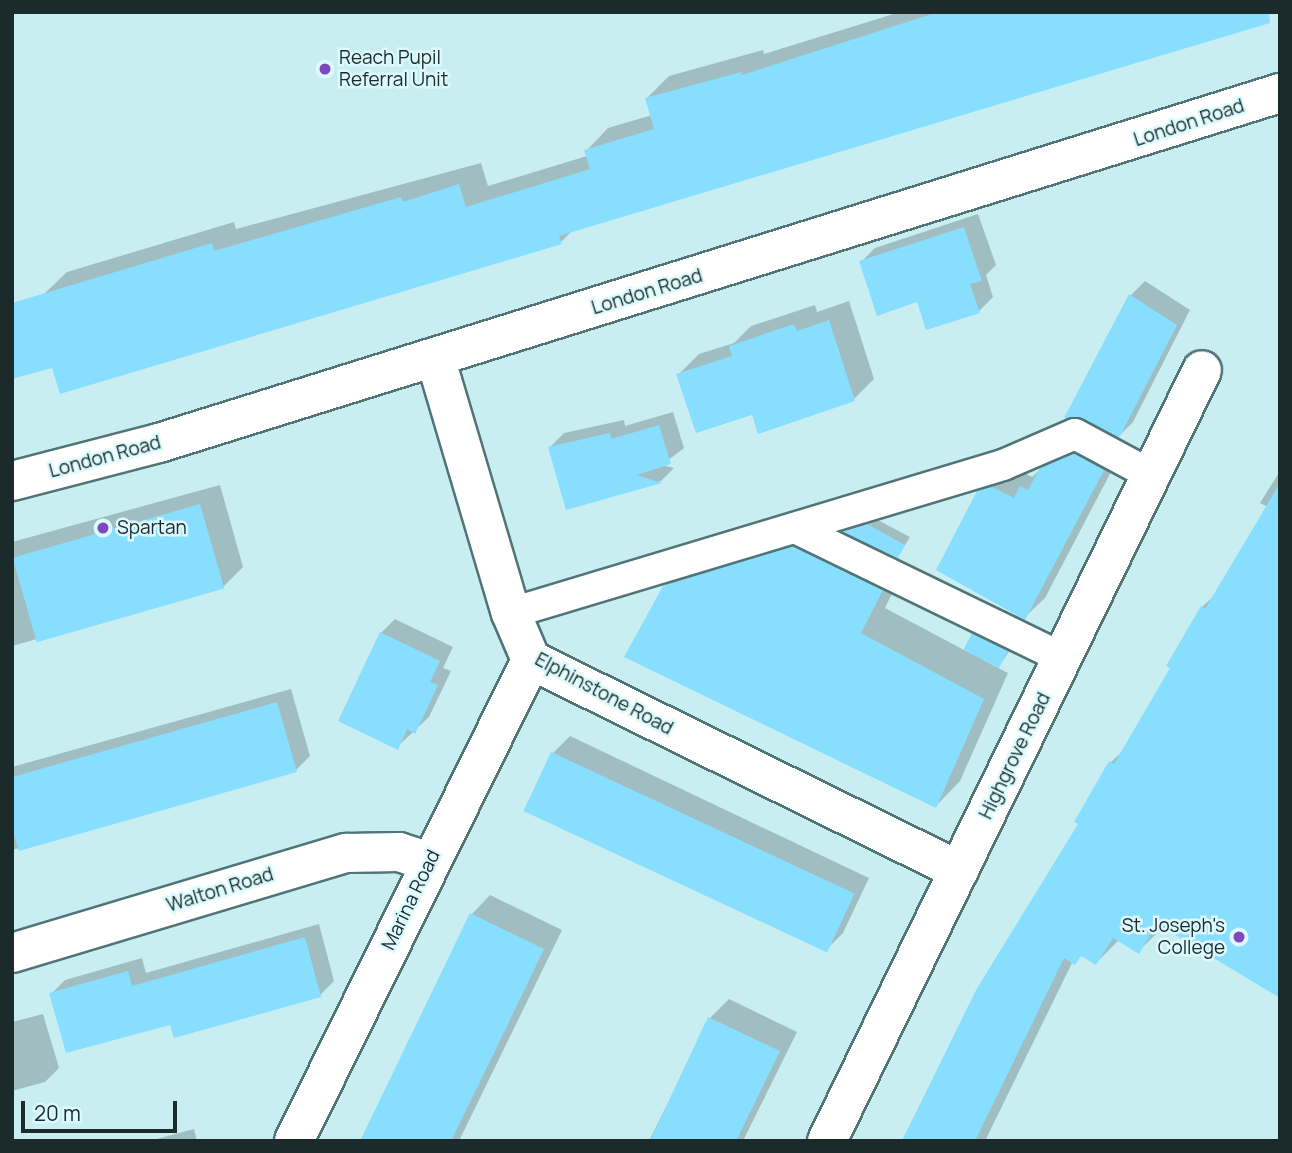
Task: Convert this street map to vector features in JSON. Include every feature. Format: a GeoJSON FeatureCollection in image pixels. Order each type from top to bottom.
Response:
{"type":"FeatureCollection","features":[{"type":"Feature","properties":{"kind":"street","name":"London Road"},"geometry":{"type":"LineString","coordinates":[[12,481],[159,443],[1280,93]]}},
{"type":"Feature","properties":{"kind":"street","name":"Elphinstone Road"},"geometry":{"type":"LineString","coordinates":[[435,357],[511,613],[531,660],[959,871]]}},
{"type":"Feature","properties":{"kind":"street","name":"Highgrove Road"},"geometry":{"type":"LineString","coordinates":[[827,1141],[1202,370]]}},
{"type":"Feature","properties":{"kind":"street","name":"Marina Road"},"geometry":{"type":"LineString","coordinates":[[294,1141],[429,862],[531,660]]}},
{"type":"Feature","properties":{"kind":"street","name":"Walton Road"},"geometry":{"type":"LineString","coordinates":[[12,953],[346,852],[398,852],[429,862]]}},
{"type":"Feature","properties":{"kind":"lane"},"geometry":{"type":"LineString","coordinates":[[511,613],[1003,465],[1074,434],[1152,475]]}},
{"type":"Feature","properties":{"kind":"lane"},"geometry":{"type":"LineString","coordinates":[[795,528],[1063,657]]}},
{"type":"Feature","properties":{"kind":"building"},"geometry":{"type":"Polygon","coordinates":[[[938,12],[1269,12],[1270,23],[559,236],[562,244],[60,394],[52,368],[12,379],[12,303],[212,243],[214,251],[401,197],[403,202],[459,184],[466,207],[590,169],[584,150],[654,129],[645,98],[741,72],[742,75],[938,12]]]}},
{"type":"Feature","properties":{"kind":"building"},"geometry":{"type":"Polygon","coordinates":[[[964,227],[982,281],[970,284],[980,313],[926,330],[917,302],[877,316],[859,261],[964,227]]]}},
{"type":"Feature","properties":{"kind":"building"},"geometry":{"type":"Polygon","coordinates":[[[1129,294],[1177,325],[1119,438],[1083,418],[1064,418],[1129,294]]]}},
{"type":"Feature","properties":{"kind":"building"},"geometry":{"type":"Polygon","coordinates":[[[829,320],[855,401],[758,434],[752,415],[696,433],[676,374],[732,356],[729,346],[794,324],[797,331],[829,320]]]}},
{"type":"Feature","properties":{"kind":"building"},"geometry":{"type":"Polygon","coordinates":[[[659,425],[671,464],[637,475],[662,483],[566,510],[548,447],[610,433],[611,439],[659,425]]]}},
{"type":"Feature","properties":{"kind":"building"},"geometry":{"type":"Polygon","coordinates":[[[1074,453],[1104,470],[1025,620],[936,570],[977,491],[992,487],[1014,498],[1020,486],[1028,490],[1040,468],[1074,453]]]}},
{"type":"Feature","properties":{"kind":"building"},"geometry":{"type":"Polygon","coordinates":[[[1280,483],[1280,998],[1157,924],[1139,954],[1113,938],[1096,965],[1081,956],[1075,965],[1064,958],[975,1141],[902,1141],[976,990],[1078,824],[1074,822],[1109,761],[1114,764],[1170,668],[1166,666],[1201,606],[1205,609],[1280,483]]]}},
{"type":"Feature","properties":{"kind":"building"},"geometry":{"type":"Polygon","coordinates":[[[200,504],[224,589],[37,642],[13,558],[200,504]]]}},
{"type":"Feature","properties":{"kind":"building"},"geometry":{"type":"Polygon","coordinates":[[[867,524],[905,545],[898,558],[842,532],[867,524]]]}},
{"type":"Feature","properties":{"kind":"building"},"geometry":{"type":"Polygon","coordinates":[[[793,546],[883,590],[861,633],[984,699],[936,808],[624,657],[663,586],[793,546]]]}},
{"type":"Feature","properties":{"kind":"building"},"geometry":{"type":"Polygon","coordinates":[[[380,632],[440,661],[430,682],[438,685],[415,734],[407,729],[398,750],[338,721],[380,632]]]}},
{"type":"Feature","properties":{"kind":"building"},"geometry":{"type":"Polygon","coordinates":[[[972,633],[1008,651],[999,668],[963,650],[972,633]]]}},
{"type":"Feature","properties":{"kind":"building"},"geometry":{"type":"Polygon","coordinates":[[[277,702],[297,772],[19,851],[12,828],[12,777],[277,702]]]}},
{"type":"Feature","properties":{"kind":"building"},"geometry":{"type":"Polygon","coordinates":[[[551,752],[855,894],[827,952],[524,811],[551,752]]]}},
{"type":"Feature","properties":{"kind":"building"},"geometry":{"type":"Polygon","coordinates":[[[470,913],[544,949],[508,1024],[451,1141],[360,1141],[470,913]]]}},
{"type":"Feature","properties":{"kind":"building"},"geometry":{"type":"Polygon","coordinates":[[[305,937],[321,997],[174,1038],[170,1025],[66,1053],[49,993],[128,971],[132,986],[305,937]]]}},
{"type":"Feature","properties":{"kind":"building"},"geometry":{"type":"Polygon","coordinates":[[[708,1017],[780,1051],[736,1141],[650,1141],[708,1017]]]}},
{"type":"Feature","properties":{"kind":"place","name":"Reach Pupil Referral Unit"},"geometry":{"type":"Point","coordinates":[325,69]}},
{"type":"Feature","properties":{"kind":"place","name":"Spartan"},"geometry":{"type":"Point","coordinates":[103,528]}},
{"type":"Feature","properties":{"kind":"place","name":"St. Joseph's College"},"geometry":{"type":"Point","coordinates":[1239,937]}}]}
